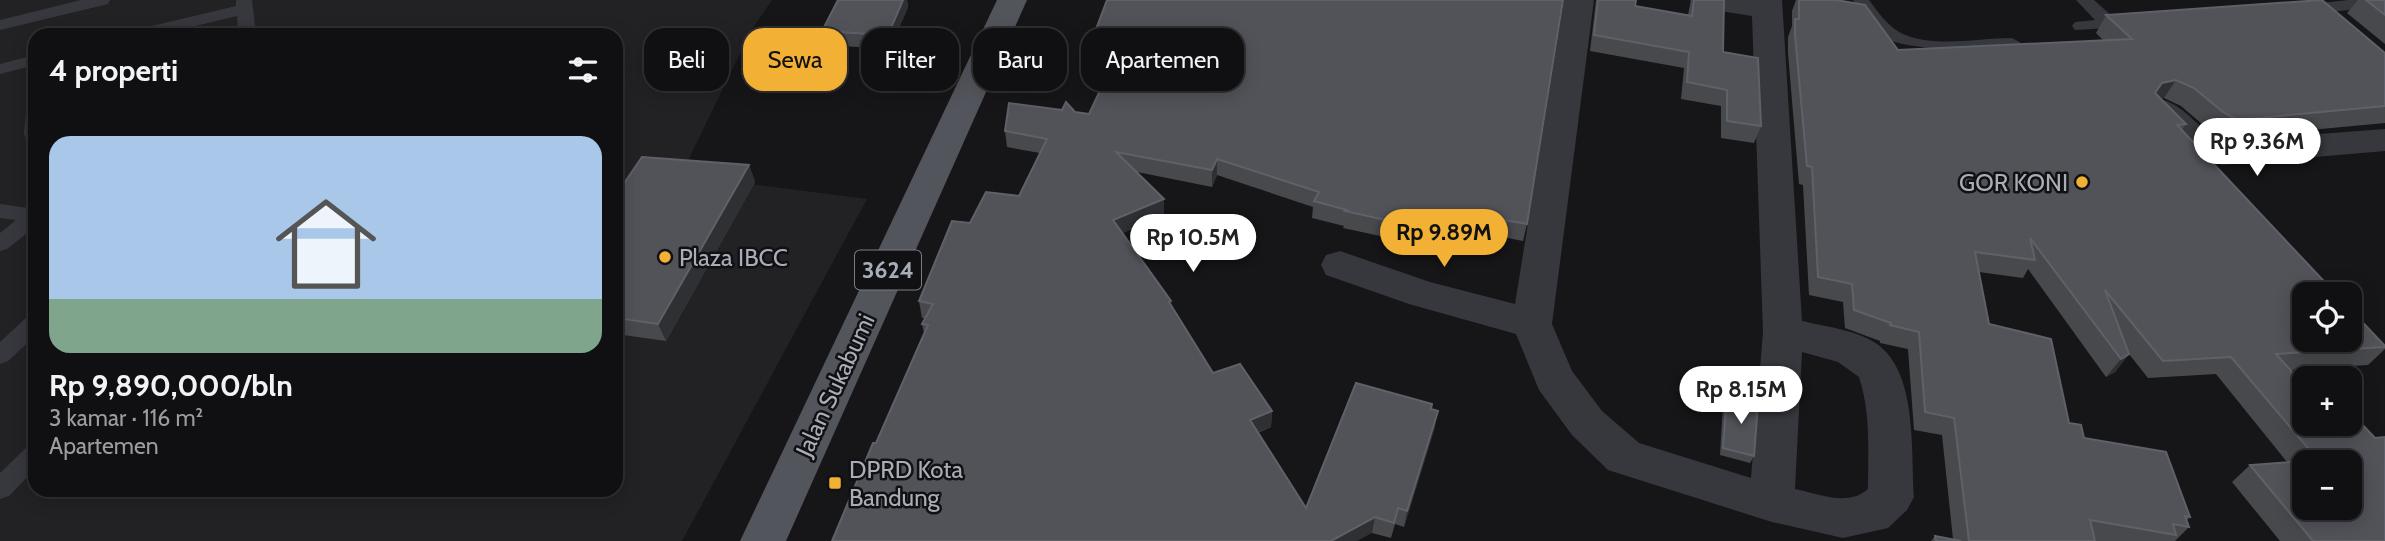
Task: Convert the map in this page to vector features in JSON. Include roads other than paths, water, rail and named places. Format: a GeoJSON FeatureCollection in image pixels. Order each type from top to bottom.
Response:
{"type":"FeatureCollection","features":[{"type":"Feature","properties":{"kind":"main road","name":"Jalan Sukabumi"},"geometry":{"type":"LineString","coordinates":[[763,541],[1012,0]]}},
{"type":"Feature","properties":{"kind":"street"},"geometry":{"type":"LineString","coordinates":[[1579,0],[1532,324],[1554,379],[1587,424],[1624,457],[1772,503],[1843,519],[1872,514],[1891,497],[1885,400],[1878,372],[1869,360],[1855,352],[1783,332]]}},
{"type":"Feature","properties":{"kind":"street"},"geometry":{"type":"LineString","coordinates":[[1705,0],[1768,5],[1783,332],[1772,503]]}},
{"type":"Feature","properties":{"kind":"street"},"geometry":{"type":"LineString","coordinates":[[2306,7],[2347,32]]}},
{"type":"Feature","properties":{"kind":"street"},"geometry":{"type":"LineString","coordinates":[[2162,111],[2200,145],[2222,153],[2385,140]]}},
{"type":"Feature","properties":{"kind":"street"},"geometry":{"type":"LineString","coordinates":[[1340,265],[1423,295],[1532,324]]}},
{"type":"Feature","properties":{"kind":"lane"},"geometry":{"type":"LineString","coordinates":[[0,24],[103,0]]}},
{"type":"Feature","properties":{"kind":"lane"},"geometry":{"type":"LineString","coordinates":[[1861,0],[1883,28],[1898,38],[1924,44],[2012,43]]}},
{"type":"Feature","properties":{"kind":"lane"},"geometry":{"type":"LineString","coordinates":[[2084,0],[2110,24]]}},
{"type":"Feature","properties":{"kind":"lane"},"geometry":{"type":"LineString","coordinates":[[2306,7],[2385,1]]}},
{"type":"Feature","properties":{"kind":"lane"},"geometry":{"type":"LineString","coordinates":[[173,28],[244,4],[246,28]]}},
{"type":"Feature","properties":{"kind":"lane"},"geometry":{"type":"LineString","coordinates":[[2081,26],[2152,21]]}},
{"type":"Feature","properties":{"kind":"lane"},"geometry":{"type":"LineString","coordinates":[[0,69],[28,62]]}},
{"type":"Feature","properties":{"kind":"lane"},"geometry":{"type":"LineString","coordinates":[[0,211],[28,215]]}},
{"type":"Feature","properties":{"kind":"lane"},"geometry":{"type":"LineString","coordinates":[[0,244],[28,222]]}},
{"type":"Feature","properties":{"kind":"lane"},"geometry":{"type":"LineString","coordinates":[[0,355],[28,329]]}},
{"type":"Feature","properties":{"kind":"lane"},"geometry":{"type":"LineString","coordinates":[[0,489],[28,461]]}},
{"type":"Feature","properties":{"kind":"place","name":"GOR KONI"},"geometry":{"type":"Point","coordinates":[2082,182]}},
{"type":"Feature","properties":{"kind":"place","name":"Plaza IBCC"},"geometry":{"type":"Point","coordinates":[665,257]}},
{"type":"Feature","properties":{"kind":"place","name":"DPRD Kota Bandung"},"geometry":{"type":"Point","coordinates":[835,483]}}]}
